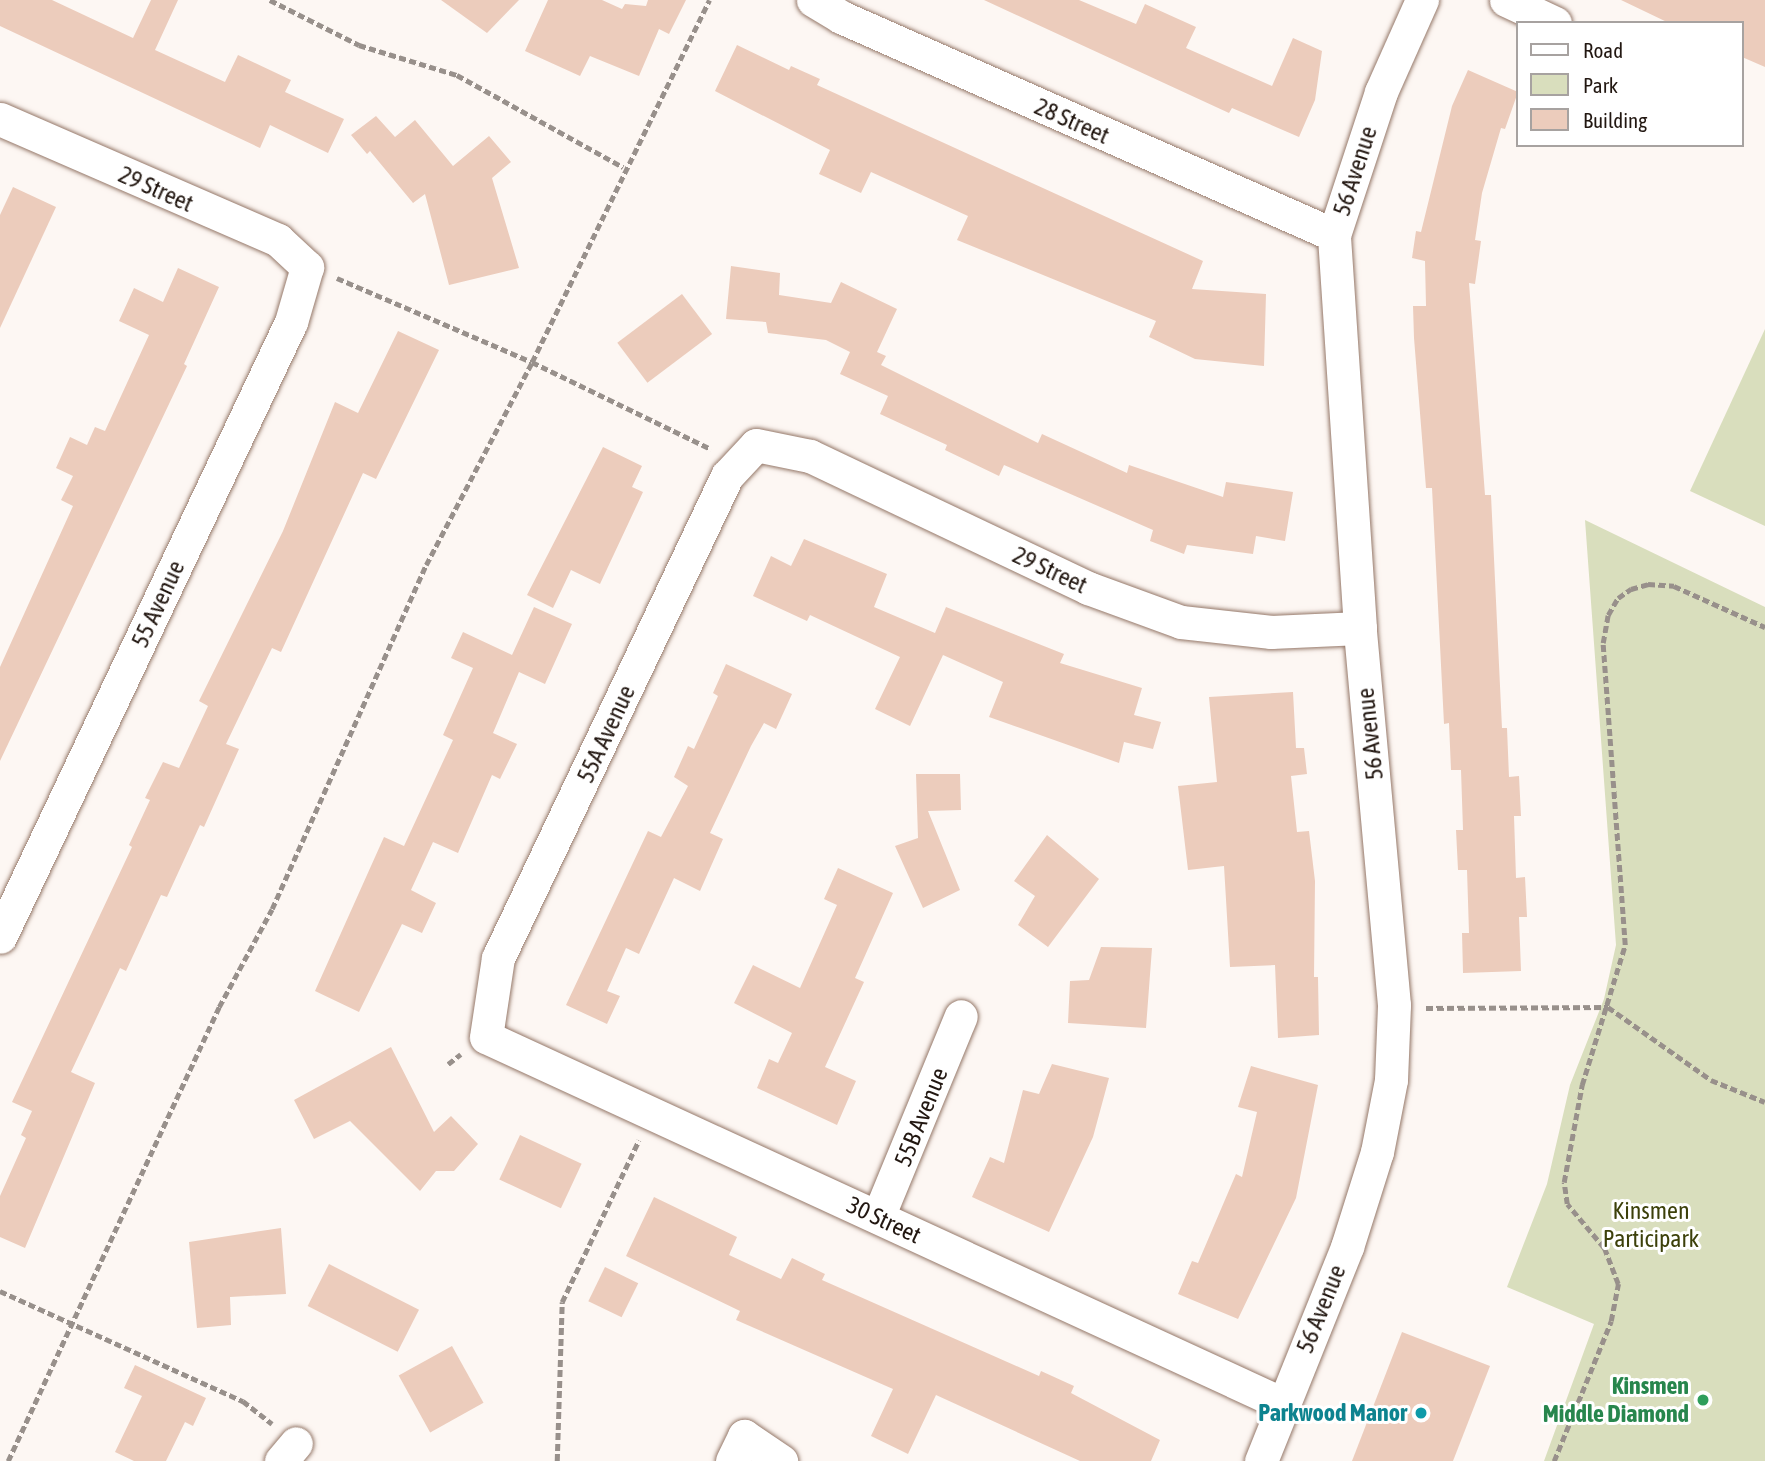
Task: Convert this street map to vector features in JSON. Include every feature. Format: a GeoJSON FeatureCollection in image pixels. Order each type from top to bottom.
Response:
{"type":"FeatureCollection","features":[{"type":"Feature","properties":{"kind":"street","name":"28 Street"},"geometry":{"type":"LineString","coordinates":[[813,0],[841,17],[1334,235]]}},
{"type":"Feature","properties":{"kind":"street","name":"56 Avenue"},"geometry":{"type":"LineString","coordinates":[[1261,1461],[1347,1247],[1377,1152],[1391,1080],[1394,1006],[1360,628],[1334,235],[1381,92],[1422,0]]}},
{"type":"Feature","properties":{"kind":"street"},"geometry":{"type":"LineString","coordinates":[[1506,0],[1551,21]]}},
{"type":"Feature","properties":{"kind":"street","name":"29 Street"},"geometry":{"type":"LineString","coordinates":[[0,120],[278,240],[307,267]]}},
{"type":"Feature","properties":{"kind":"street","name":"55 Avenue"},"geometry":{"type":"LineString","coordinates":[[0,937],[291,322],[307,267]]}},
{"type":"Feature","properties":{"kind":"street","name":"29 Street"},"geometry":{"type":"LineString","coordinates":[[756,445],[810,456],[1088,588],[1181,622],[1271,632],[1360,628]]}},
{"type":"Feature","properties":{"kind":"street","name":"55A Avenue"},"geometry":{"type":"LineString","coordinates":[[486,1037],[498,958],[727,476],[756,445]]}},
{"type":"Feature","properties":{"kind":"street","name":"55B Avenue"},"geometry":{"type":"LineString","coordinates":[[878,1217],[961,1016]]}},
{"type":"Feature","properties":{"kind":"street","name":"30 Street"},"geometry":{"type":"LineString","coordinates":[[486,1037],[1283,1404]]}},
{"type":"Feature","properties":{"kind":"street"},"geometry":{"type":"LineString","coordinates":[[733,1461],[744,1436],[781,1461]]}},
{"type":"Feature","properties":{"kind":"path"},"geometry":{"type":"LineString","coordinates":[[270,0],[359,46],[457,75],[624,167]]}},
{"type":"Feature","properties":{"kind":"path"},"geometry":{"type":"LineString","coordinates":[[8,1461],[75,1325],[219,1007],[272,909],[426,565],[532,362],[624,167],[709,0]]}},
{"type":"Feature","properties":{"kind":"path"},"geometry":{"type":"LineString","coordinates":[[307,267],[532,362],[687,436]]}},
{"type":"Feature","properties":{"kind":"path"},"geometry":{"type":"LineString","coordinates":[[1554,1461],[1611,1321],[1618,1284],[1604,1248],[1567,1204],[1564,1182],[1582,1085],[1625,945],[1603,643],[1608,615],[1618,598],[1631,589],[1661,585],[1674,586],[1765,626]]}},
{"type":"Feature","properties":{"kind":"path"},"geometry":{"type":"LineString","coordinates":[[1434,1009],[1608,1007],[1712,1080],[1765,1102]]}},
{"type":"Feature","properties":{"kind":"path"},"geometry":{"type":"LineString","coordinates":[[557,1461],[562,1302],[636,1146]]}},
{"type":"Feature","properties":{"kind":"path"},"geometry":{"type":"LineString","coordinates":[[0,1291],[243,1401]]}},
{"type":"Feature","properties":{"kind":"green space"},"geometry":{"type":"Polygon","coordinates":[[[1765,329],[1765,526],[1690,491],[1765,329]]]}},
{"type":"Feature","properties":{"kind":"green space","name":"Kinsmen Participark"},"geometry":{"type":"Polygon","coordinates":[[[1585,520],[1765,607],[1765,1461],[1544,1461],[1594,1324],[1507,1287],[1547,1184],[1570,1085],[1604,999],[1616,945],[1585,520]]]}},
{"type":"Feature","properties":{"kind":"building"},"geometry":{"type":"Polygon","coordinates":[[[0,0],[52,0],[133,38],[151,0],[178,0],[155,50],[225,82],[238,55],[291,80],[285,92],[344,119],[328,153],[270,125],[260,148],[0,26],[0,0]]]}},
{"type":"Feature","properties":{"kind":"building"},"geometry":{"type":"Polygon","coordinates":[[[441,0],[519,0],[487,33],[441,0]]]}},
{"type":"Feature","properties":{"kind":"building"},"geometry":{"type":"Polygon","coordinates":[[[548,0],[602,0],[622,9],[625,4],[646,6],[648,0],[686,0],[669,34],[659,29],[639,76],[590,56],[580,76],[525,51],[548,0]]]}},
{"type":"Feature","properties":{"kind":"building"},"geometry":{"type":"Polygon","coordinates":[[[984,0],[1079,0],[1136,24],[1145,4],[1196,27],[1186,48],[1272,86],[1293,38],[1322,51],[1315,100],[1299,137],[1232,108],[1229,113],[984,0]]]}},
{"type":"Feature","properties":{"kind":"building"},"geometry":{"type":"Polygon","coordinates":[[[1621,0],[1765,0],[1765,67],[1744,58],[1744,21],[1665,21],[1621,0]]]}},
{"type":"Feature","properties":{"kind":"building"},"geometry":{"type":"Polygon","coordinates":[[[737,45],[789,70],[791,66],[820,79],[817,85],[1203,261],[1192,289],[1266,294],[1264,366],[1195,359],[1149,337],[1156,321],[957,240],[968,216],[871,172],[861,193],[819,174],[830,150],[715,91],[737,45]]]}},
{"type":"Feature","properties":{"kind":"building"},"geometry":{"type":"Polygon","coordinates":[[[1468,70],[1516,91],[1505,129],[1501,128],[1482,193],[1475,240],[1481,241],[1475,284],[1469,283],[1485,495],[1491,495],[1502,728],[1507,728],[1509,777],[1519,776],[1521,816],[1514,816],[1516,878],[1525,877],[1527,917],[1519,917],[1521,971],[1463,973],[1462,933],[1469,933],[1467,870],[1458,870],[1456,830],[1463,830],[1461,770],[1451,770],[1449,723],[1444,724],[1432,488],[1426,488],[1414,338],[1413,306],[1426,306],[1425,261],[1412,258],[1416,231],[1421,232],[1452,106],[1468,70]]]}},
{"type":"Feature","properties":{"kind":"building"},"geometry":{"type":"Polygon","coordinates":[[[376,116],[395,137],[415,120],[453,166],[489,136],[511,162],[492,178],[519,268],[449,285],[425,194],[413,203],[370,151],[367,154],[351,135],[376,116]]]}},
{"type":"Feature","properties":{"kind":"building"},"geometry":{"type":"Polygon","coordinates":[[[13,187],[56,207],[0,328],[0,215],[13,187]]]}},
{"type":"Feature","properties":{"kind":"building"},"geometry":{"type":"Polygon","coordinates":[[[731,266],[780,273],[779,295],[831,303],[841,282],[897,309],[877,352],[886,356],[881,365],[1038,443],[1042,434],[1127,473],[1129,465],[1223,497],[1226,482],[1293,492],[1285,541],[1256,536],[1253,554],[1187,545],[1184,554],[1150,541],[1153,530],[1004,465],[999,476],[945,450],[947,445],[880,414],[888,396],[840,374],[850,352],[826,340],[768,333],[766,322],[726,319],[731,266]]]}},
{"type":"Feature","properties":{"kind":"building"},"geometry":{"type":"Polygon","coordinates":[[[178,268],[219,287],[184,364],[187,366],[0,761],[0,667],[73,506],[61,500],[73,476],[56,468],[70,437],[87,445],[95,427],[105,431],[149,335],[119,321],[134,288],[163,302],[178,268]]]}},
{"type":"Feature","properties":{"kind":"building"},"geometry":{"type":"Polygon","coordinates":[[[682,294],[712,334],[647,383],[617,343],[682,294]]]}},
{"type":"Feature","properties":{"kind":"building"},"geometry":{"type":"Polygon","coordinates":[[[398,331],[439,350],[376,479],[363,473],[281,652],[272,648],[226,744],[239,749],[204,827],[200,825],[167,897],[161,895],[126,971],[120,968],[71,1072],[95,1083],[25,1248],[0,1237],[0,1196],[26,1138],[21,1135],[32,1111],[12,1102],[132,847],[129,845],[150,800],[145,798],[163,762],[179,768],[208,706],[199,701],[283,531],[335,402],[358,413],[398,331]]]}},
{"type":"Feature","properties":{"kind":"building"},"geometry":{"type":"Polygon","coordinates":[[[603,447],[642,466],[632,487],[643,492],[600,584],[571,570],[553,608],[527,595],[603,447]]]}},
{"type":"Feature","properties":{"kind":"building"},"geometry":{"type":"Polygon","coordinates":[[[804,539],[887,574],[874,607],[935,633],[946,607],[1064,654],[1060,663],[1142,688],[1134,715],[1161,722],[1153,749],[1124,742],[1119,763],[989,717],[1003,682],[943,655],[910,726],[875,709],[900,657],[810,615],[807,621],[753,596],[771,556],[791,566],[804,539]]]}},
{"type":"Feature","properties":{"kind":"building"},"geometry":{"type":"Polygon","coordinates":[[[534,607],[572,624],[545,684],[519,672],[493,733],[517,744],[500,779],[492,775],[458,853],[433,842],[411,890],[436,903],[422,933],[402,924],[359,1012],[315,991],[384,837],[404,846],[453,740],[443,735],[473,668],[451,658],[463,632],[512,655],[534,607]]]}},
{"type":"Feature","properties":{"kind":"building"},"geometry":{"type":"Polygon","coordinates":[[[726,664],[792,694],[776,729],[764,723],[710,833],[723,839],[700,891],[674,878],[639,954],[626,948],[607,991],[620,996],[607,1024],[566,1005],[648,831],[661,837],[688,786],[674,777],[688,746],[694,749],[718,696],[713,693],[726,664]]]}},
{"type":"Feature","properties":{"kind":"building"},"geometry":{"type":"Polygon","coordinates":[[[1293,692],[1296,748],[1304,748],[1307,774],[1291,776],[1297,832],[1309,831],[1315,881],[1314,977],[1318,977],[1319,1035],[1278,1038],[1275,965],[1230,967],[1224,866],[1188,870],[1178,786],[1217,782],[1209,697],[1293,692]]]}},
{"type":"Feature","properties":{"kind":"building"},"geometry":{"type":"Polygon","coordinates":[[[916,774],[960,774],[961,810],[928,811],[960,890],[923,908],[895,846],[918,838],[916,774]]]}},
{"type":"Feature","properties":{"kind":"building"},"geometry":{"type":"Polygon","coordinates":[[[1047,835],[1099,879],[1048,947],[1018,925],[1035,896],[1014,881],[1047,835]]]}},
{"type":"Feature","properties":{"kind":"building"},"geometry":{"type":"Polygon","coordinates":[[[838,868],[893,893],[855,978],[864,982],[825,1067],[856,1081],[837,1125],[757,1088],[769,1059],[778,1063],[792,1033],[734,1003],[753,965],[800,988],[837,905],[824,899],[838,868]]]}},
{"type":"Feature","properties":{"kind":"building"},"geometry":{"type":"Polygon","coordinates":[[[1101,947],[1152,948],[1146,1028],[1068,1023],[1070,981],[1089,980],[1101,947]]]}},
{"type":"Feature","properties":{"kind":"building"},"geometry":{"type":"Polygon","coordinates":[[[391,1047],[434,1132],[451,1116],[478,1144],[454,1171],[436,1171],[420,1191],[350,1121],[314,1139],[294,1100],[391,1047]]]}},
{"type":"Feature","properties":{"kind":"building"},"geometry":{"type":"Polygon","coordinates":[[[1052,1064],[1109,1078],[1093,1137],[1049,1232],[972,1197],[990,1157],[1004,1163],[1023,1090],[1039,1094],[1052,1064]]]}},
{"type":"Feature","properties":{"kind":"building"},"geometry":{"type":"Polygon","coordinates":[[[1251,1066],[1318,1085],[1296,1198],[1238,1319],[1178,1294],[1192,1261],[1198,1263],[1236,1174],[1242,1177],[1257,1112],[1238,1107],[1251,1066]]]}},
{"type":"Feature","properties":{"kind":"building"},"geometry":{"type":"Polygon","coordinates":[[[520,1135],[582,1164],[561,1208],[499,1179],[520,1135]]]}},
{"type":"Feature","properties":{"kind":"building"},"geometry":{"type":"Polygon","coordinates":[[[654,1197],[737,1237],[729,1255],[781,1279],[792,1258],[825,1274],[822,1280],[1039,1376],[1041,1371],[1074,1386],[1071,1393],[1160,1440],[1151,1461],[1080,1461],[936,1395],[908,1454],[871,1436],[893,1389],[736,1320],[740,1311],[626,1256],[654,1197]]]}},
{"type":"Feature","properties":{"kind":"building"},"geometry":{"type":"Polygon","coordinates":[[[281,1228],[286,1294],[230,1297],[231,1325],[197,1328],[189,1242],[281,1228]]]}},
{"type":"Feature","properties":{"kind":"building"},"geometry":{"type":"Polygon","coordinates":[[[329,1264],[419,1310],[398,1352],[308,1306],[329,1264]]]}},
{"type":"Feature","properties":{"kind":"building"},"geometry":{"type":"Polygon","coordinates":[[[605,1267],[638,1283],[622,1317],[588,1301],[605,1267]]]}},
{"type":"Feature","properties":{"kind":"building","name":"Parkwood Manor"},"geometry":{"type":"Polygon","coordinates":[[[1402,1332],[1490,1366],[1453,1461],[1352,1461],[1402,1332]]]}},
{"type":"Feature","properties":{"kind":"building"},"geometry":{"type":"Polygon","coordinates":[[[452,1346],[484,1403],[430,1432],[399,1376],[452,1346]]]}},
{"type":"Feature","properties":{"kind":"building"},"geometry":{"type":"Polygon","coordinates":[[[135,1365],[206,1398],[193,1426],[185,1422],[166,1461],[134,1461],[115,1452],[142,1396],[124,1388],[135,1365]]]}},
{"type":"Feature","properties":{"kind":"place","name":"Kinsmen Middle Diamond"},"geometry":{"type":"Point","coordinates":[1703,1400]}},
{"type":"Feature","properties":{"kind":"place","name":"Parkwood Manor"},"geometry":{"type":"Point","coordinates":[1421,1413]}}]}
